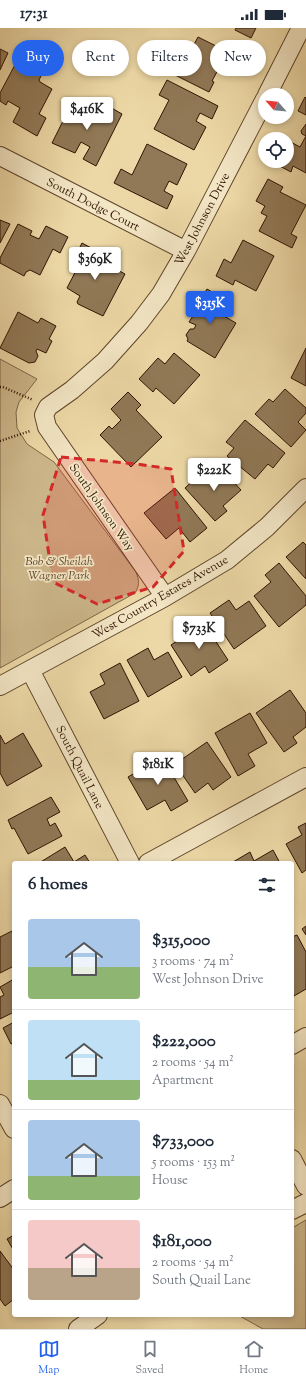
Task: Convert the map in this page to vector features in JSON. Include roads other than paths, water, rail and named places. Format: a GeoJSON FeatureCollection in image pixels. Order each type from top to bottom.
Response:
{"type":"FeatureCollection","features":[{"type":"Feature","properties":{"kind":"street"},"geometry":{"type":"LineString","coordinates":[[271,88],[301,28]]}},
{"type":"Feature","properties":{"kind":"street","name":"West Johnson Drive"},"geometry":{"type":"LineString","coordinates":[[46,416],[72,390],[106,361],[134,329],[161,294],[186,252],[258,113]]}},
{"type":"Feature","properties":{"kind":"street","name":"South Dodge Court"},"geometry":{"type":"LineString","coordinates":[[0,156],[186,252]]}},
{"type":"Feature","properties":{"kind":"street","name":"South Johnson Way"},"geometry":{"type":"LineString","coordinates":[[46,416],[165,597]]}},
{"type":"Feature","properties":{"kind":"street","name":"West Country Estates Avenue"},"geometry":{"type":"LineString","coordinates":[[0,686],[165,597],[227,560],[267,527],[306,488]]}},
{"type":"Feature","properties":{"kind":"street","name":"South Quail Lane"},"geometry":{"type":"LineString","coordinates":[[30,670],[129,861]]}},
{"type":"Feature","properties":{"kind":"street"},"geometry":{"type":"LineString","coordinates":[[152,861],[306,777]]}},
{"type":"Feature","properties":{"kind":"street"},"geometry":{"type":"LineString","coordinates":[[294,1044],[306,1037]]}},
{"type":"Feature","properties":{"kind":"street"},"geometry":{"type":"LineString","coordinates":[[0,1104],[12,1125]]}},
{"type":"Feature","properties":{"kind":"street"},"geometry":{"type":"LineString","coordinates":[[294,1163],[306,1186]]}},
{"type":"Feature","properties":{"kind":"street"},"geometry":{"type":"LineString","coordinates":[[0,1198],[12,1190]]}},
{"type":"Feature","properties":{"kind":"street"},"geometry":{"type":"LineString","coordinates":[[294,1209],[306,1202]]}},
{"type":"Feature","properties":{"kind":"street"},"geometry":{"type":"LineString","coordinates":[[78,1329],[95,1317]]}},
{"type":"Feature","properties":{"kind":"park label","name":"Bob & Sheilah Wagner Park"},"geometry":{"type":"Point","coordinates":[59,568]}}]}
